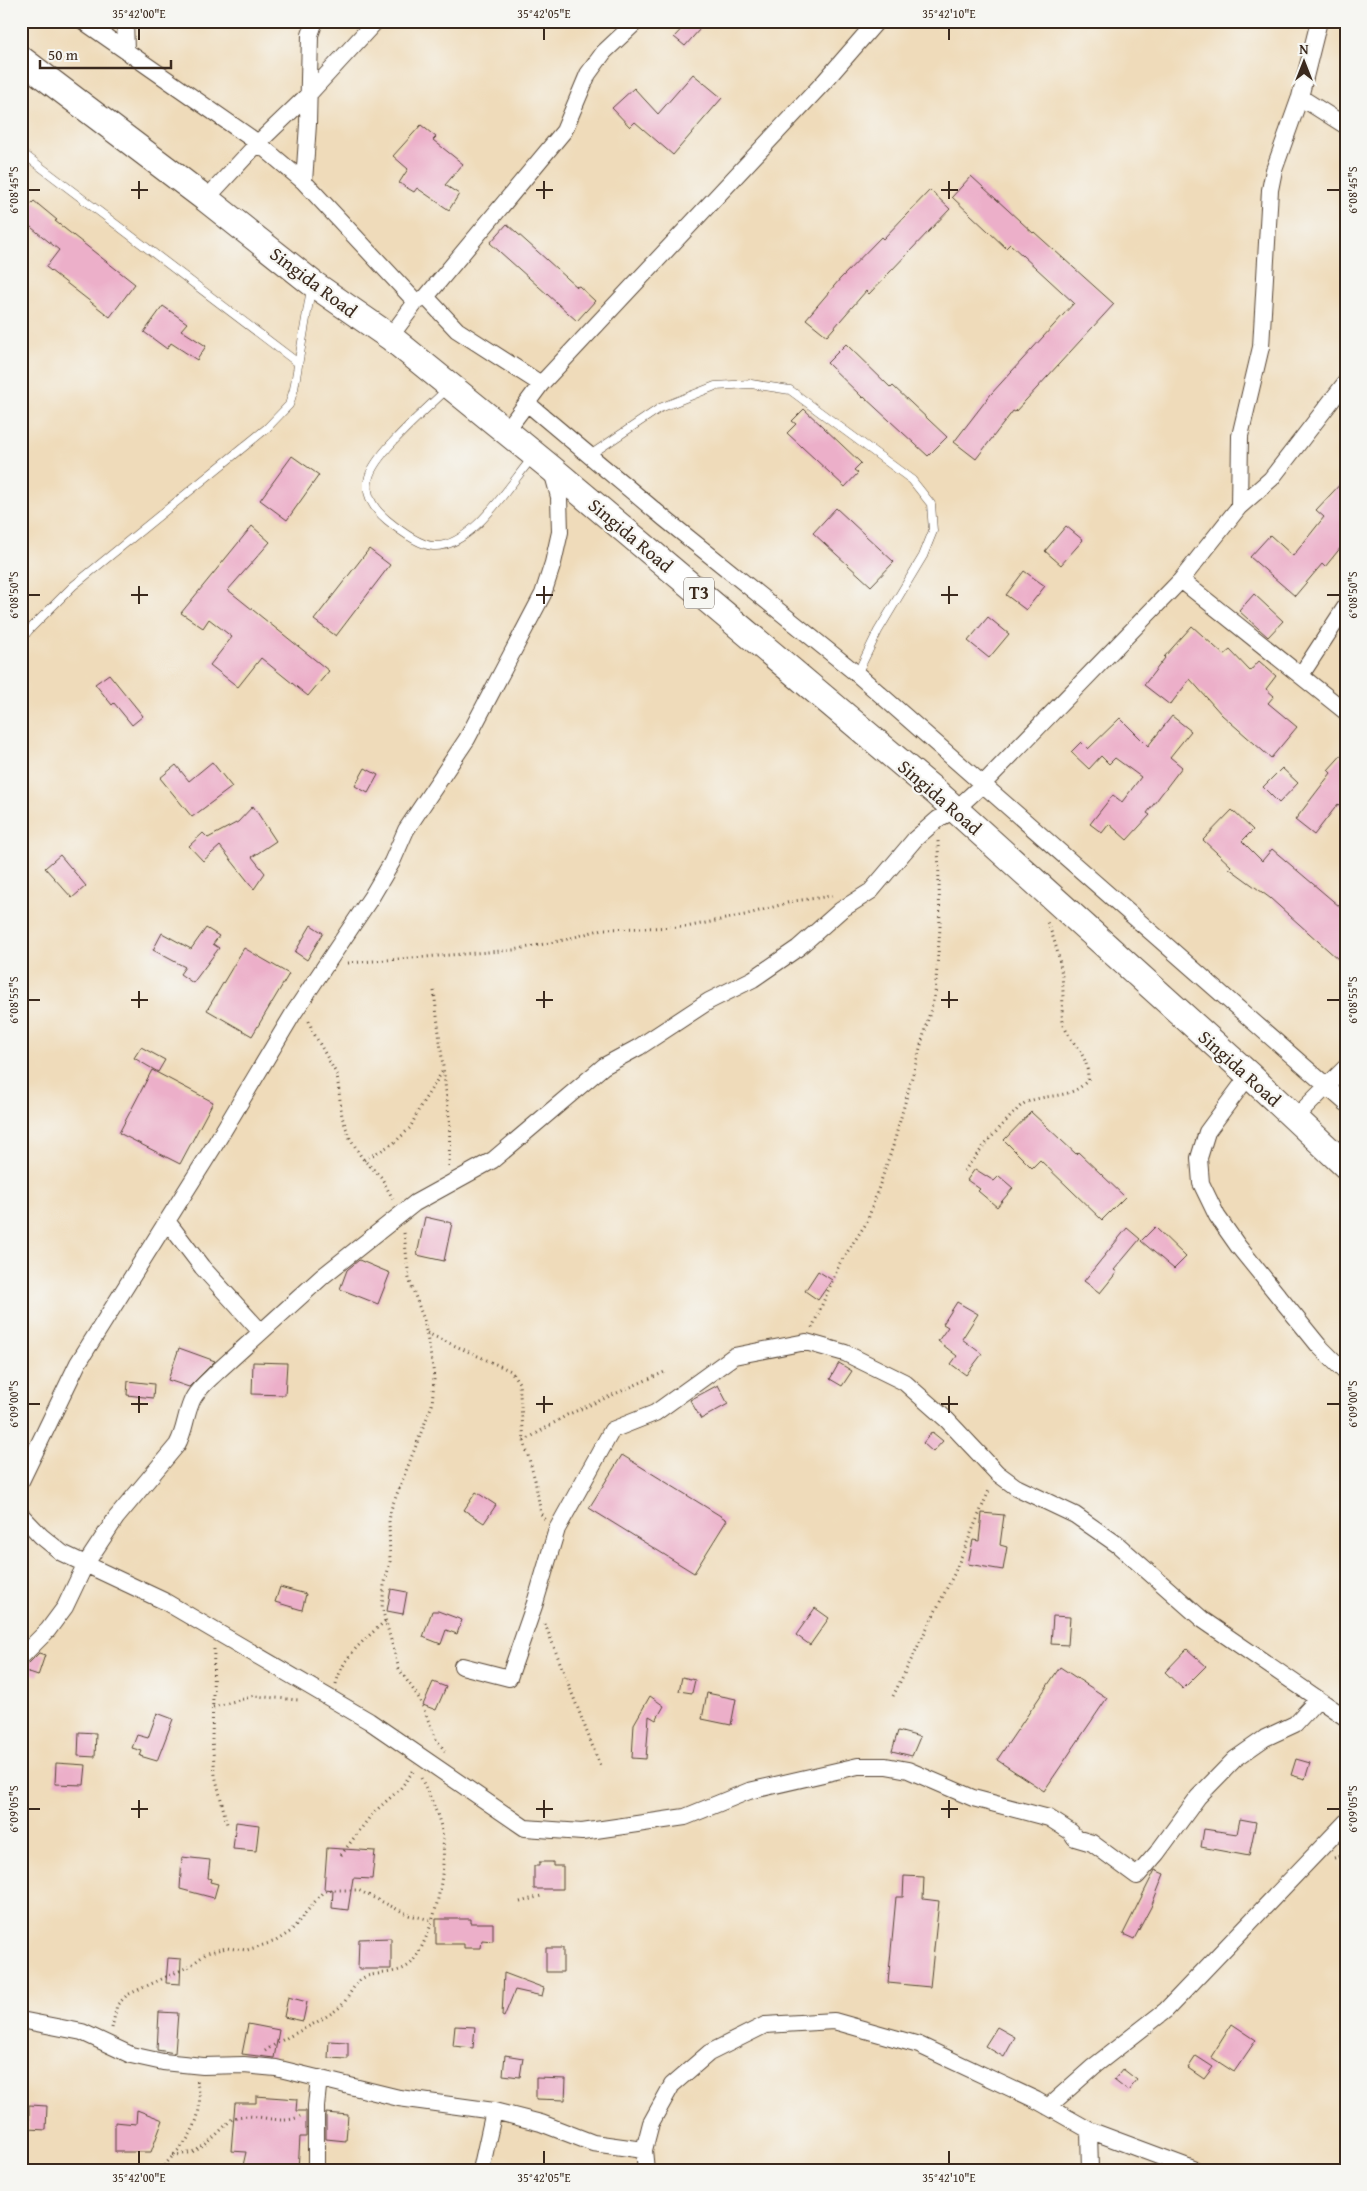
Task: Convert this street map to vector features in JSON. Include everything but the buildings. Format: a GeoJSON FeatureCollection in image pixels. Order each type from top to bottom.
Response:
{"type":"FeatureCollection","features":[{"type":"Feature","properties":{"kind":"highway","name":"Singida Road"},"geometry":{"type":"LineString","coordinates":[[21,59],[206,198],[312,283],[390,337],[543,461],[1249,1075],[1346,1166]]}},
{"type":"Feature","properties":{"kind":"street"},"geometry":{"type":"LineString","coordinates":[[83,21],[258,144],[304,182],[421,300],[457,330],[541,384]]}},
{"type":"Feature","properties":{"kind":"street"},"geometry":{"type":"LineString","coordinates":[[125,21],[126,51]]}},
{"type":"Feature","properties":{"kind":"street"},"geometry":{"type":"LineString","coordinates":[[304,182],[308,124],[310,35],[315,21]]}},
{"type":"Feature","properties":{"kind":"street"},"geometry":{"type":"LineString","coordinates":[[206,198],[308,95],[376,21]]}},
{"type":"Feature","properties":{"kind":"street"},"geometry":{"type":"LineString","coordinates":[[390,337],[564,132],[588,74],[604,52],[637,21]]}},
{"type":"Feature","properties":{"kind":"street"},"geometry":{"type":"LineString","coordinates":[[506,431],[541,384],[824,82],[877,21]]}},
{"type":"Feature","properties":{"kind":"street"},"geometry":{"type":"LineString","coordinates":[[1239,507],[1240,436],[1261,347],[1268,205],[1274,170],[1300,96],[1319,21]]}},
{"type":"Feature","properties":{"kind":"street"},"geometry":{"type":"LineString","coordinates":[[1300,96],[1346,126]]}},
{"type":"Feature","properties":{"kind":"street"},"geometry":{"type":"LineString","coordinates":[[21,1656],[48,1630],[65,1607],[85,1565],[116,1518],[178,1445],[184,1434],[191,1401],[203,1386],[323,1276],[415,1203],[493,1160],[604,1066],[709,1001],[753,979],[798,948],[841,910],[871,891],[914,839],[982,785],[1180,580],[1239,507],[1271,479],[1346,382]]}},
{"type":"Feature","properties":{"kind":"street"},"geometry":{"type":"LineString","coordinates":[[527,403],[665,519],[856,674],[1346,1103]]}},
{"type":"Feature","properties":{"kind":"street"},"geometry":{"type":"LineString","coordinates":[[21,1481],[78,1363],[311,987],[372,896],[392,862],[406,830],[467,738],[543,594],[554,563],[560,532],[559,497],[543,461]]}},
{"type":"Feature","properties":{"kind":"street"},"geometry":{"type":"LineString","coordinates":[[1180,580],[1346,712]]}},
{"type":"Feature","properties":{"kind":"street"},"geometry":{"type":"LineString","coordinates":[[1301,675],[1346,606]]}},
{"type":"Feature","properties":{"kind":"street"},"geometry":{"type":"LineString","coordinates":[[1295,1118],[1346,1067]]}},
{"type":"Feature","properties":{"kind":"street"},"geometry":{"type":"LineString","coordinates":[[1249,1075],[1207,1132],[1199,1158],[1201,1183],[1217,1216],[1238,1246],[1319,1346],[1346,1373]]}},
{"type":"Feature","properties":{"kind":"street"},"geometry":{"type":"LineString","coordinates":[[167,1220],[202,1267],[261,1332]]}},
{"type":"Feature","properties":{"kind":"street"},"geometry":{"type":"LineString","coordinates":[[462,1666],[509,1678],[535,1603],[557,1529],[612,1430],[655,1413],[734,1356],[806,1342],[845,1352],[904,1382],[947,1420],[997,1474],[1016,1487],[1075,1514],[1118,1545],[1203,1620],[1346,1718]]}},
{"type":"Feature","properties":{"kind":"street"},"geometry":{"type":"LineString","coordinates":[[21,1515],[41,1536],[62,1553],[164,1600],[334,1700],[369,1721],[525,1828],[582,1832],[685,1817],[749,1790],[858,1766],[886,1766],[908,1770],[973,1798],[1049,1818],[1071,1832],[1075,1838],[1092,1843],[1137,1876],[1157,1853],[1198,1797],[1235,1759],[1265,1738],[1296,1724],[1318,1699]]}},
{"type":"Feature","properties":{"kind":"street"},"geometry":{"type":"LineString","coordinates":[[1048,2107],[1093,2067],[1166,2010],[1346,1822]]}},
{"type":"Feature","properties":{"kind":"street"},"geometry":{"type":"LineString","coordinates":[[21,2020],[82,2032],[110,2047],[131,2055],[191,2065],[244,2065],[276,2068],[399,2098],[494,2111],[541,2123],[593,2142],[644,2150]]}},
{"type":"Feature","properties":{"kind":"street"},"geometry":{"type":"LineString","coordinates":[[646,2170],[644,2150],[651,2123],[672,2085],[709,2052],[765,2024],[834,2021],[919,2045],[1048,2107],[1089,2130],[1196,2170]]}},
{"type":"Feature","properties":{"kind":"street"},"geometry":{"type":"LineString","coordinates":[[316,2170],[316,2106],[319,2078]]}},
{"type":"Feature","properties":{"kind":"street"},"geometry":{"type":"LineString","coordinates":[[481,2170],[494,2111]]}},
{"type":"Feature","properties":{"kind":"street"},"geometry":{"type":"LineString","coordinates":[[1089,2130],[1090,2170]]}},
{"type":"Feature","properties":{"kind":"lane"},"geometry":{"type":"LineString","coordinates":[[21,152],[298,364]]}},
{"type":"Feature","properties":{"kind":"lane"},"geometry":{"type":"LineString","coordinates":[[21,640],[73,586],[267,428],[289,404],[294,389],[312,283]]}},
{"type":"Feature","properties":{"kind":"lane"},"geometry":{"type":"LineString","coordinates":[[590,455],[660,408],[715,386],[751,384],[790,390],[912,480],[931,504],[933,531],[923,556],[878,631],[856,674]]}},
{"type":"Feature","properties":{"kind":"lane"},"geometry":{"type":"LineString","coordinates":[[450,386],[390,445],[375,464],[369,477],[368,496],[379,513],[398,529],[432,546],[456,541],[479,523],[543,461]]}},
{"type":"Feature","properties":{"kind":"path"},"geometry":{"type":"LineString","coordinates":[[806,1342],[840,1263],[867,1222],[893,1146],[935,994],[947,814]]}},
{"type":"Feature","properties":{"kind":"path"},"geometry":{"type":"LineString","coordinates":[[327,963],[388,961],[430,955],[514,950],[564,940],[603,928],[686,927],[745,915],[794,901],[840,894],[865,896]]}},
{"type":"Feature","properties":{"kind":"path"},"geometry":{"type":"LineString","coordinates":[[964,1171],[989,1138],[1022,1104],[1034,1099],[1069,1094],[1081,1088],[1088,1080],[1088,1069],[1084,1057],[1064,1028],[1062,972],[1053,934],[1046,918]]}},
{"type":"Feature","properties":{"kind":"path"},"geometry":{"type":"LineString","coordinates":[[311,987],[309,1015],[312,1030],[337,1074],[342,1117],[350,1138],[364,1160],[381,1177],[401,1214],[409,1279],[426,1332],[433,1368],[434,1391],[432,1405],[391,1509],[389,1521],[390,1562],[382,1600],[385,1621],[400,1669],[419,1698],[436,1739],[448,1755]]}},
{"type":"Feature","properties":{"kind":"path"},"geometry":{"type":"LineString","coordinates":[[434,992],[445,1069],[450,1125],[448,1184]]}},
{"type":"Feature","properties":{"kind":"path"},"geometry":{"type":"LineString","coordinates":[[364,1160],[394,1143],[410,1128],[420,1107],[445,1069]]}},
{"type":"Feature","properties":{"kind":"path"},"geometry":{"type":"LineString","coordinates":[[426,1332],[476,1356],[496,1363],[516,1376],[519,1383],[524,1440],[535,1480],[541,1514],[557,1529]]}},
{"type":"Feature","properties":{"kind":"path"},"geometry":{"type":"LineString","coordinates":[[524,1440],[568,1415],[668,1372]]}},
{"type":"Feature","properties":{"kind":"path"},"geometry":{"type":"LineString","coordinates":[[893,1696],[954,1574],[997,1474]]}},
{"type":"Feature","properties":{"kind":"path"},"geometry":{"type":"LineString","coordinates":[[535,1603],[556,1649],[601,1768]]}},
{"type":"Feature","properties":{"kind":"path"},"geometry":{"type":"LineString","coordinates":[[213,1708],[254,1696],[311,1702],[334,1700],[336,1681],[354,1648],[385,1621]]}},
{"type":"Feature","properties":{"kind":"path"},"geometry":{"type":"LineString","coordinates":[[214,1630],[214,1775],[227,1824]]}},
{"type":"Feature","properties":{"kind":"path"},"geometry":{"type":"LineString","coordinates":[[244,2065],[294,2033],[320,2022],[342,2004],[358,1982],[366,1977],[405,1968],[413,1962],[432,1920],[444,1856],[442,1830],[435,1806],[416,1767],[400,1789],[372,1814],[341,1855]]}},
{"type":"Feature","properties":{"kind":"path"},"geometry":{"type":"LineString","coordinates":[[110,2047],[112,2020],[117,2005],[127,1995],[190,1966],[207,1952],[226,1948],[248,1950],[276,1941],[290,1932],[322,1893],[329,1890],[358,1890],[409,1915],[432,1920]]}},
{"type":"Feature","properties":{"kind":"path"},"geometry":{"type":"LineString","coordinates":[[520,1902],[541,1896]]}},
{"type":"Feature","properties":{"kind":"path"},"geometry":{"type":"LineString","coordinates":[[162,2170],[193,2129],[200,2109],[199,2090],[191,2065]]}},
{"type":"Feature","properties":{"kind":"path"},"geometry":{"type":"LineString","coordinates":[[172,2155],[189,2154],[205,2146],[232,2119],[249,2116],[296,2118],[316,2106]]}}]}
